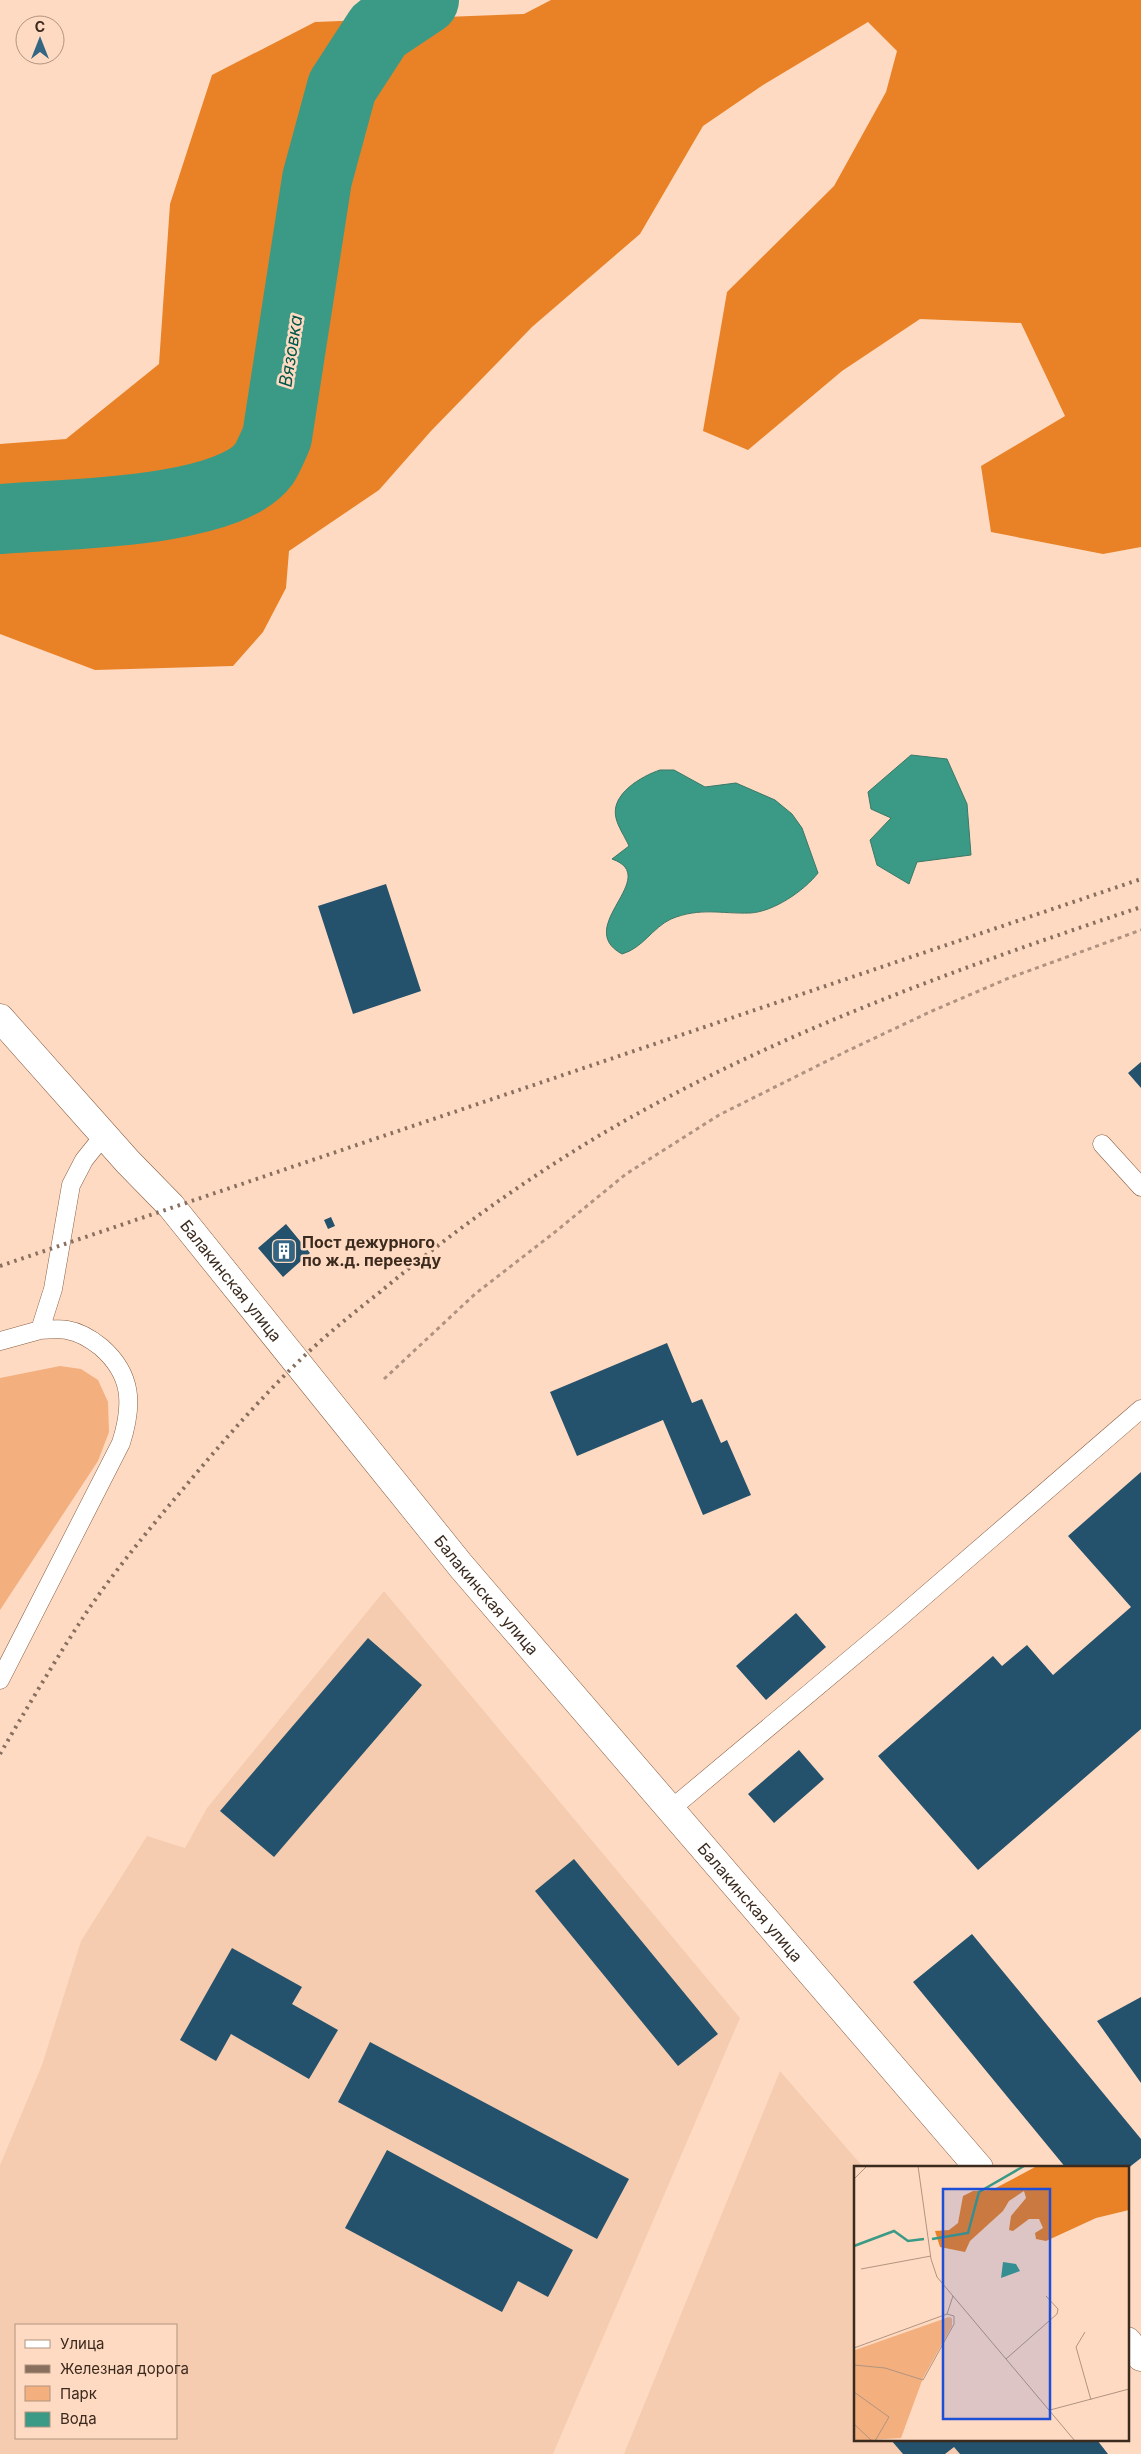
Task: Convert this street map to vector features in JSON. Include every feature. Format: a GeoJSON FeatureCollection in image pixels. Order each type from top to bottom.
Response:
{"type":"FeatureCollection","features":[{"type":"Feature","properties":{"kind":"street","name":"Балакинская улица"},"geometry":{"type":"LineString","coordinates":[[0,1018],[104,1135],[171,1206],[461,1566],[977,2166]]}},
{"type":"Feature","properties":{"kind":"street"},"geometry":{"type":"LineString","coordinates":[[1128,2341],[1141,2356]]}},
{"type":"Feature","properties":{"kind":"lane"},"geometry":{"type":"LineString","coordinates":[[40,1330],[53,1289],[71,1185],[84,1160],[104,1135]]}},
{"type":"Feature","properties":{"kind":"lane"},"geometry":{"type":"LineString","coordinates":[[1102,1144],[1141,1187]]}},
{"type":"Feature","properties":{"kind":"lane"},"geometry":{"type":"LineString","coordinates":[[0,1341],[40,1330],[66,1330],[90,1338],[113,1358],[124,1375],[129,1397],[128,1420],[121,1443],[0,1680]]}},
{"type":"Feature","properties":{"kind":"lane"},"geometry":{"type":"LineString","coordinates":[[671,1809],[898,1619],[1141,1409]]}},
{"type":"Feature","properties":{"kind":"path"},"geometry":{"type":"LineString","coordinates":[[384,1379],[475,1294],[626,1174],[720,1115],[845,1052],[932,1011],[1009,978],[1141,930]]}},
{"type":"Feature","properties":{"kind":"shaded area"},"geometry":{"type":"Polygon","coordinates":[[[551,0],[1141,0],[1141,547],[1103,554],[991,532],[981,466],[1065,416],[1021,323],[920,319],[842,371],[748,450],[703,431],[727,292],[834,186],[886,92],[897,51],[868,22],[763,85],[703,126],[640,234],[532,327],[431,431],[379,490],[289,551],[286,588],[263,632],[233,666],[95,670],[0,634],[0,444],[66,439],[159,364],[170,204],[212,75],[315,22],[524,14],[551,0]]]}},
{"type":"Feature","properties":{"kind":"shaded area"},"geometry":{"type":"Polygon","coordinates":[[[384,1591],[740,2018],[553,2454],[0,2454],[0,2165],[42,2065],[81,1941],[147,1836],[185,1848],[207,1808],[384,1591]]]}},
{"type":"Feature","properties":{"kind":"shaded area"},"geometry":{"type":"Polygon","coordinates":[[[780,2071],[862,2166],[854,2166],[854,2442],[1099,2442],[1108,2454],[624,2454],[780,2071]]]}},
{"type":"Feature","properties":{"kind":"green space"},"geometry":{"type":"Polygon","coordinates":[[[60,1366],[81,1369],[98,1380],[108,1402],[109,1432],[98,1461],[0,1610],[0,1378],[60,1366]]]}},
{"type":"Feature","properties":{"kind":"water"},"geometry":{"type":"Polygon","coordinates":[[[911,755],[947,759],[967,804],[971,855],[917,862],[909,884],[877,865],[870,840],[891,818],[871,809],[868,792],[911,755]]]}},
{"type":"Feature","properties":{"kind":"water"},"geometry":{"type":"Polygon","coordinates":[[[660,770],[674,770],[705,787],[736,783],[775,800],[792,814],[802,828],[818,873],[805,887],[778,905],[759,912],[750,913],[701,912],[682,915],[664,923],[642,943],[622,954],[609,943],[607,930],[610,917],[628,878],[625,867],[612,859],[629,846],[617,821],[615,809],[618,801],[629,787],[660,770]]]}},
{"type":"Feature","properties":{"kind":"building"},"geometry":{"type":"Polygon","coordinates":[[[386,884],[421,991],[353,1014],[318,906],[386,884]]]}},
{"type":"Feature","properties":{"kind":"building"},"geometry":{"type":"Polygon","coordinates":[[[1141,1062],[1141,1088],[1128,1073],[1141,1062]]]}},
{"type":"Feature","properties":{"kind":"building"},"geometry":{"type":"Polygon","coordinates":[[[331,1217],[335,1226],[328,1229],[324,1220],[331,1217]]]}},
{"type":"Feature","properties":{"kind":"building","name":"Пост дежурного по ж.д. переезду"},"geometry":{"type":"Polygon","coordinates":[[[286,1224],[310,1253],[283,1277],[258,1248],[286,1224]]]}},
{"type":"Feature","properties":{"kind":"building"},"geometry":{"type":"Polygon","coordinates":[[[667,1343],[692,1403],[702,1399],[721,1443],[727,1440],[751,1495],[703,1515],[663,1420],[577,1456],[550,1392],[667,1343]]]}},
{"type":"Feature","properties":{"kind":"building"},"geometry":{"type":"Polygon","coordinates":[[[1141,1472],[1141,1729],[978,1870],[878,1756],[993,1656],[1002,1666],[1027,1645],[1053,1675],[1131,1607],[1068,1536],[1141,1472]]]}},
{"type":"Feature","properties":{"kind":"building"},"geometry":{"type":"Polygon","coordinates":[[[796,1613],[826,1647],[766,1700],[736,1666],[796,1613]]]}},
{"type":"Feature","properties":{"kind":"building"},"geometry":{"type":"Polygon","coordinates":[[[368,1638],[422,1685],[274,1857],[220,1811],[368,1638]]]}},
{"type":"Feature","properties":{"kind":"building"},"geometry":{"type":"Polygon","coordinates":[[[799,1750],[824,1779],[774,1823],[748,1794],[799,1750]]]}},
{"type":"Feature","properties":{"kind":"building"},"geometry":{"type":"Polygon","coordinates":[[[574,1859],[718,2034],[678,2066],[535,1891],[574,1859]]]}},
{"type":"Feature","properties":{"kind":"building"},"geometry":{"type":"Polygon","coordinates":[[[972,1934],[1141,2139],[1141,2158],[1128,2168],[1128,2166],[1064,2166],[913,1982],[972,1934]]]}},
{"type":"Feature","properties":{"kind":"building"},"geometry":{"type":"Polygon","coordinates":[[[232,1948],[302,1987],[292,2004],[338,2030],[309,2079],[231,2034],[216,2061],[180,2040],[232,1948]]]}},
{"type":"Feature","properties":{"kind":"building"},"geometry":{"type":"Polygon","coordinates":[[[1141,1997],[1141,2083],[1097,2021],[1141,1997]]]}},
{"type":"Feature","properties":{"kind":"building"},"geometry":{"type":"Polygon","coordinates":[[[370,2042],[629,2179],[597,2239],[338,2102],[370,2042]]]}},
{"type":"Feature","properties":{"kind":"building"},"geometry":{"type":"Polygon","coordinates":[[[387,2150],[573,2250],[548,2297],[518,2281],[502,2312],[345,2228],[387,2150]]]}},
{"type":"Feature","properties":{"kind":"building"},"geometry":{"type":"Polygon","coordinates":[[[893,2442],[1099,2442],[1108,2454],[960,2454],[954,2447],[945,2454],[903,2454],[893,2442]]]}},
{"type":"Feature","properties":{"kind":"waterway","name":"Вязовка"},"geometry":{"type":"LineString","coordinates":[[0,519],[100,513],[180,502],[216,493],[244,481],[264,464],[277,437],[317,179],[342,87],[379,30],[424,0]]}},
{"type":"Feature","properties":{"kind":"railway"},"geometry":{"type":"LineString","coordinates":[[0,1266],[1141,879]]}},
{"type":"Feature","properties":{"kind":"railway"},"geometry":{"type":"LineString","coordinates":[[0,1754],[99,1594],[146,1533],[224,1441],[316,1345],[407,1270],[462,1228],[519,1187],[577,1149],[670,1096],[735,1064],[801,1034],[936,979],[1141,907]]}},
{"type":"Feature","properties":{"kind":"place","name":"Пост дежурного по ж.д. переезду"},"geometry":{"type":"Point","coordinates":[284,1251]}}]}
